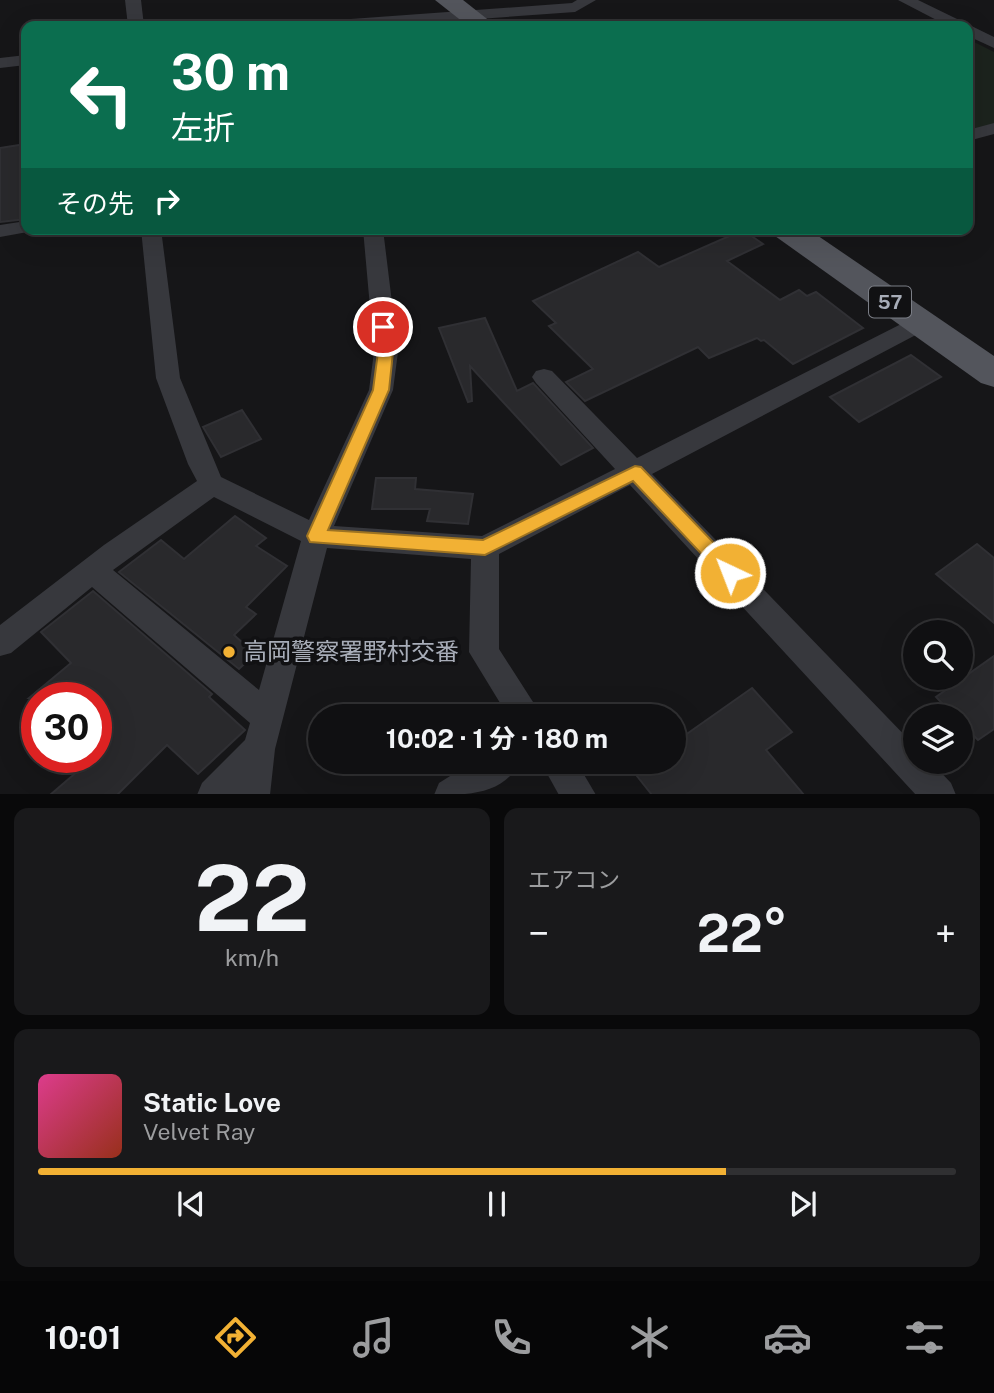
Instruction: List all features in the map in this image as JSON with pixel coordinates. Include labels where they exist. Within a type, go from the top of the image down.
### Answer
[{"type":"main road","points":[[447,0],[476,21]]},
{"type":"main road","name":"57","points":[[795,235],[994,374]]},
{"type":"street","points":[[133,0],[135,21]]},
{"type":"street","points":[[476,21],[575,8],[588,0]]},
{"type":"street","points":[[906,0],[950,21]]},
{"type":"street","points":[[973,32],[994,43]]},
{"type":"street","points":[[0,63],[21,61]]},
{"type":"street","points":[[973,134],[994,128]]},
{"type":"street","points":[[0,231],[21,228]]},
{"type":"street","points":[[152,235],[168,378],[201,464],[212,484],[316,536],[485,548],[921,323]]},
{"type":"street","points":[[253,794],[263,733],[316,536],[381,390],[386,352],[374,235]]},
{"type":"street","points":[[544,377],[939,794]]},
{"type":"street","points":[[0,643],[93,570],[212,484]]},
{"type":"street","points":[[485,548],[484,652],[518,704]]},
{"type":"street","points":[[93,570],[263,733]]},
{"type":"street","points":[[214,794],[263,733]]},
{"type":"street","points":[[451,794],[484,774]]},
{"type":"street","points":[[565,774],[579,794]]},
{"type":"shaded area","points":[[973,42],[994,52],[994,125],[973,131]]},
{"type":"building","points":[[21,145],[21,220],[0,222],[0,148]]},
{"type":"building","points":[[732,235],[750,235],[763,244],[727,261],[780,300],[799,290],[807,296],[816,292],[863,328],[793,364],[764,340],[757,338],[709,358],[698,347],[585,401],[566,382],[593,369],[549,326],[556,323],[533,301],[638,252],[659,267]]},
{"type":"building","points":[[485,318],[517,391],[533,383],[593,448],[561,465],[470,366],[472,401],[468,402],[439,328]]},
{"type":"building","points":[[911,355],[941,377],[859,422],[830,397]]},
{"type":"building","points":[[242,410],[261,439],[221,457],[203,427]]},
{"type":"building","points":[[376,478],[416,478],[415,489],[473,494],[468,524],[427,521],[430,509],[372,509]]},
{"type":"building","points":[[235,516],[266,538],[256,546],[287,566],[246,607],[256,614],[234,635],[255,654],[239,669],[119,572],[161,540],[184,559]]},
{"type":"building","points":[[977,544],[994,558],[994,623],[936,574]]},
{"type":"building","points":[[93,591],[212,694],[209,697],[245,730],[198,774],[167,745],[118,794],[51,794],[76,773],[112,773],[112,682],[48,682],[71,663],[41,632]]},
{"type":"building","points":[[994,656],[994,729],[978,740],[973,735],[973,704],[943,704],[936,697],[946,690],[973,690],[973,671]]},
{"type":"building","points":[[752,688],[792,732],[766,750],[803,794],[651,794],[635,774],[686,774],[686,735]]},
{"type":"place","name":"高岡警察署野村交番","points":[[229,652]]},
{"type":"route","points":[[383,327],[386,352],[381,390],[316,536],[485,548],[635,472],[730,573]]}]
